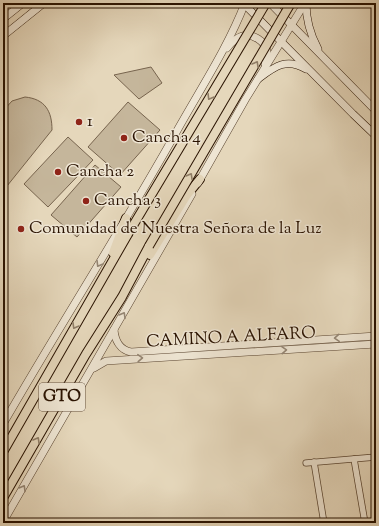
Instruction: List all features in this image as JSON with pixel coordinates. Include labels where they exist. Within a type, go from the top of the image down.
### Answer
[{"type":"main road","name":"GTO","points":[[3,452],[128,234],[266,3]]},
{"type":"main road","name":"GTO","points":[[3,498],[86,354],[122,297],[150,246],[292,3]]},
{"type":"main road","points":[[122,297],[138,275],[187,195],[200,180]]},
{"type":"main road","points":[[102,280],[126,218]]},
{"type":"street","points":[[3,20],[23,3]]},
{"type":"street","points":[[3,36],[44,3]]},
{"type":"street","points":[[3,424],[42,356],[126,218],[220,55],[244,3],[281,42],[374,134]]},
{"type":"street","points":[[270,3],[376,110]]},
{"type":"street","points":[[286,3],[292,3]]},
{"type":"street","points":[[3,522],[258,79],[306,3]]},
{"type":"street","points":[[306,3],[307,19],[311,35],[322,57]]},
{"type":"street","points":[[220,55],[235,40],[242,36],[250,35],[260,41],[266,49],[267,53],[264,69]]},
{"type":"street","points":[[258,79],[272,68],[286,63],[295,64],[313,74]]},
{"type":"street","name":"CAMINO A ALFARO","points":[[114,330],[115,338],[118,343],[126,351],[131,352],[267,343],[364,341],[376,344]]},
{"type":"street","name":"CAMINO A ALFARO","points":[[91,371],[106,361],[268,351],[364,341],[376,336]]},
{"type":"street","points":[[267,343],[268,351]]},
{"type":"street","points":[[306,463],[376,457]]},
{"type":"street","points":[[354,459],[366,523]]},
{"type":"street","points":[[314,462],[324,523]]},
{"type":"shaded area","points":[[151,67],[162,83],[139,99],[114,75]]},
{"type":"shaded area","points":[[25,97],[38,100],[46,107],[51,117],[52,130],[3,191],[3,111],[12,101]]},
{"type":"shaded area","name":"Cancha 4","points":[[128,102],[160,130],[120,175],[88,147]]},
{"type":"shaded area","name":"Cancha 2","points":[[68,137],[93,160],[48,207],[24,184]]},
{"type":"shaded area","name":"Cancha 3","points":[[95,165],[121,187],[77,237],[51,215]]},
{"type":"place","name":"1","points":[[79,122]]},
{"type":"place","name":"Cancha 4","points":[[124,138]]},
{"type":"place","name":"Cancha 2","points":[[58,172]]},
{"type":"place","name":"Cancha 3","points":[[86,201]]},
{"type":"place","name":"Comunidad de Nuestra Señora de la Luz","points":[[21,229]]}]
